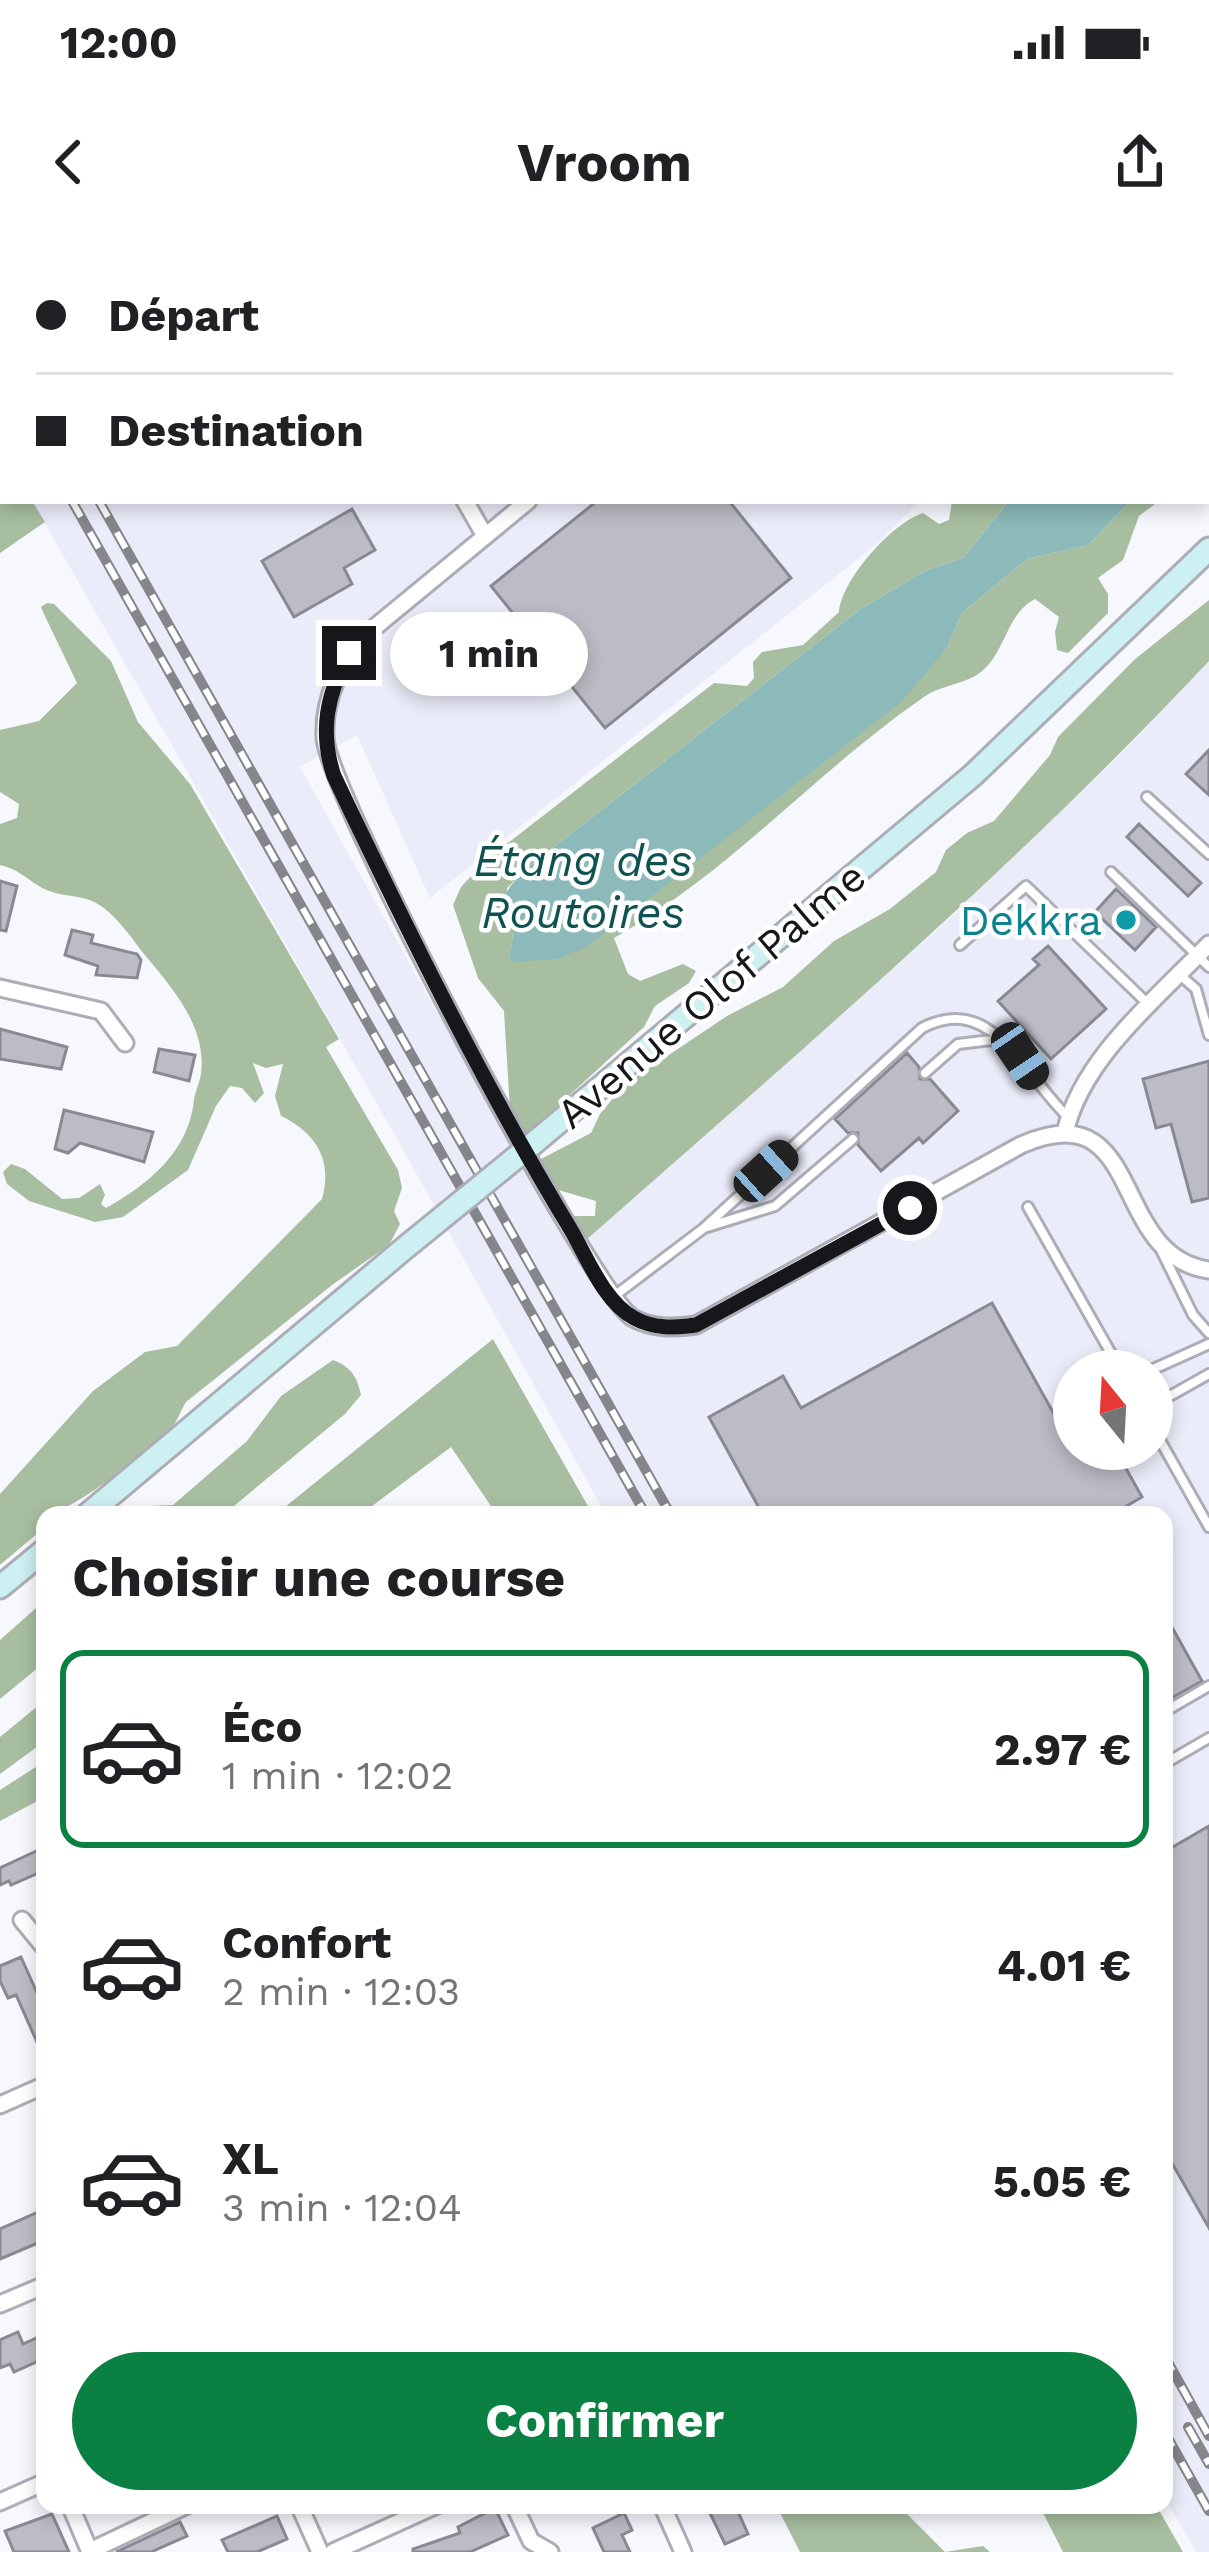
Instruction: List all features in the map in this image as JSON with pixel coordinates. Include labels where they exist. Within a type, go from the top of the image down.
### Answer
[{"type":"main road","name":"Avenue Olof Palme","points":[[97,1506],[973,775],[1209,548]]},
{"type":"main road","points":[[0,1587],[36,1557]]},
{"type":"street","points":[[467,504],[485,536]]},
{"type":"street","points":[[524,504],[349,653],[329,695],[327,755],[400,914],[538,1176],[612,1298],[632,1318],[666,1329],[696,1325],[1021,1145],[1067,1125],[1076,1096],[1098,1061],[1180,975],[1205,956]]},
{"type":"street","points":[[0,988],[100,1011],[125,1043]]},
{"type":"street","points":[[1067,1125],[1104,1149],[1160,1248],[1176,1260],[1209,1270]]},
{"type":"street","points":[[22,1921],[36,1937]]},
{"type":"street","points":[[0,2105],[36,2089]]},
{"type":"street","points":[[0,2304],[36,2288]]},
{"type":"street","points":[[0,2502],[36,2486]]},
{"type":"street","points":[[74,2514],[90,2552],[168,2514]]},
{"type":"street","points":[[303,2514],[320,2552]]},
{"type":"street","points":[[333,2552],[417,2514]]},
{"type":"street","points":[[518,2514],[531,2541],[550,2552]]},
{"type":"street","points":[[666,2514],[682,2552]]},
{"type":"lane","points":[[1148,797],[1209,854]]},
{"type":"lane","points":[[1111,872],[1205,956]]},
{"type":"lane","points":[[960,946],[1026,886],[1151,1006]]},
{"type":"lane","points":[[1180,975],[1196,989],[1209,1035]]},
{"type":"lane","points":[[612,1298],[704,1228],[922,1028],[953,1018],[985,1024],[1020,1056],[1067,1125]]},
{"type":"lane","points":[[925,1073],[958,1044],[1000,1039]]},
{"type":"lane","points":[[704,1228],[775,1206],[853,1138]]},
{"type":"lane","points":[[1028,1207],[1109,1350]]},
{"type":"lane","points":[[1160,1248],[1193,1315],[1209,1333]]},
{"type":"lane","points":[[1173,1360],[1209,1344]]},
{"type":"lane","points":[[1173,1394],[1209,1374]]},
{"type":"lane","points":[[1173,1463],[1209,1527]]},
{"type":"lane","points":[[1173,1707],[1209,1686]]},
{"type":"lane","points":[[1173,1759],[1209,1738]]},
{"type":"shaded area","points":[[34,504],[917,504],[877,544],[430,898],[357,735],[300,767],[571,1252],[934,933],[1127,748],[1209,661],[1209,2552],[1196,2552],[1173,2512],[1173,1506],[601,1506]]},
{"type":"green space","points":[[0,504],[34,504],[45,522],[0,553]]},
{"type":"green space","points":[[952,504],[1007,504],[963,558],[925,571],[862,608],[532,864],[507,888],[514,933],[509,955],[588,946],[947,648],[962,613],[1027,559],[1088,545],[1128,504],[1155,504],[1139,516],[1123,560],[1098,578],[1108,594],[1108,613],[1068,653],[1057,650],[1059,617],[1035,599],[1017,615],[985,668],[936,690],[884,726],[697,882],[614,938],[628,974],[640,981],[683,964],[696,971],[689,983],[655,1006],[644,1027],[525,1136],[510,1110],[504,1011],[478,978],[453,905],[461,887],[486,860],[714,683],[747,686],[754,678],[753,662],[762,652],[803,645],[839,612],[859,569],[897,528],[923,513],[939,524],[949,520]]},
{"type":"green space","points":[[1209,600],[1209,661],[1135,738],[905,958],[586,1240],[572,1216],[595,1216],[596,1201],[555,1189],[539,1160],[591,1133],[624,1085],[727,1016],[783,987],[834,941],[890,909],[936,872],[946,850],[967,833],[994,821],[1050,755],[1058,737],[1134,660]]},
{"type":"green space","points":[[54,604],[111,661],[138,722],[190,784],[339,1039],[326,1047],[398,1170],[402,1188],[394,1211],[400,1224],[389,1245],[186,1402],[172,1428],[130,1464],[68,1506],[36,1506],[36,1535],[0,1565],[0,1494],[93,1391],[145,1352],[177,1346],[322,1199],[325,1185],[319,1149],[304,1131],[281,1116],[275,1096],[283,1064],[266,1068],[253,1063],[264,1093],[255,1103],[242,1088],[230,1086],[188,1170],[123,1217],[95,1222],[29,1201],[7,1184],[3,1172],[11,1164],[25,1169],[62,1199],[79,1198],[100,1184],[105,1195],[101,1204],[106,1208],[137,1188],[164,1164],[184,1135],[202,1057],[187,1012],[116,919],[92,901],[45,890],[0,865],[0,824],[17,818],[19,804],[0,792],[0,730],[39,721],[77,683],[41,607]]},
{"type":"green space","points":[[493,1339],[588,1506],[491,1506],[451,1447],[372,1506],[286,1506]]},
{"type":"green space","points":[[333,1360],[352,1373],[361,1395],[345,1414],[234,1506],[151,1506],[173,1505],[247,1441],[281,1396]]},
{"type":"green space","points":[[36,1608],[36,1669],[0,1699],[0,1640]]},
{"type":"green space","points":[[36,1707],[36,1748],[0,1774],[0,1737]]},
{"type":"green space","points":[[36,1767],[36,1802],[0,1821],[0,1790]]},
{"type":"green space","points":[[781,2514],[907,2514],[945,2552],[800,2552]]},
{"type":"green space","points":[[1044,2514],[1161,2514],[1183,2552],[1063,2552]]},
{"type":"green space","points":[[983,2546],[990,2552],[945,2552]]},
{"type":"water","name":"Étang des Routoires","points":[[1007,504],[1128,504],[1088,545],[1027,559],[962,613],[947,648],[901,702],[588,946],[558,959],[512,962],[514,933],[505,910],[506,894],[532,864],[862,608],[925,571],[963,558]]},
{"type":"building","points":[[593,504],[731,504],[791,578],[605,728],[491,586]]},
{"type":"building","points":[[352,509],[375,550],[344,568],[352,584],[294,617],[262,561]]},
{"type":"building","points":[[1209,750],[1209,795],[1186,774]]},
{"type":"building","points":[[1139,824],[1201,883],[1188,896],[1127,837]]},
{"type":"building","points":[[0,881],[17,886],[6,931],[0,930]]},
{"type":"building","name":"Dekkra","points":[[1116,889],[1156,927],[1135,950],[1095,912]]},
{"type":"building","points":[[72,930],[93,935],[91,943],[137,954],[141,960],[137,978],[96,975],[98,966],[65,955]]},
{"type":"building","points":[[1048,946],[1106,1009],[1051,1059],[998,1001],[1039,965],[1033,959]]},
{"type":"building","points":[[0,1029],[67,1047],[61,1069],[0,1059]]},
{"type":"building","points":[[159,1049],[195,1055],[189,1081],[154,1072]]},
{"type":"building","points":[[907,1053],[919,1067],[920,1079],[930,1079],[958,1111],[923,1143],[919,1138],[881,1171],[858,1145],[858,1133],[848,1133],[835,1119]]},
{"type":"building","points":[[1209,1061],[1209,1198],[1192,1202],[1171,1124],[1156,1128],[1143,1079]]},
{"type":"building","points":[[64,1110],[153,1132],[144,1162],[80,1143],[68,1153],[55,1149]]},
{"type":"building","points":[[992,1303],[1053,1412],[1053,1470],[1127,1470],[1142,1497],[1126,1506],[758,1506],[709,1417],[783,1376],[801,1408]]},
{"type":"building","points":[[1173,1629],[1202,1681],[1173,1697]]},
{"type":"building","points":[[1209,1826],[1209,2228],[1173,2165],[1173,1847]]},
{"type":"building","points":[[36,1851],[36,1874],[0,1885],[0,1868]]},
{"type":"building","points":[[21,1957],[36,1991],[36,2040],[16,1995],[8,1998],[0,1981],[0,1966]]},
{"type":"building","points":[[36,2213],[36,2244],[0,2259],[0,2229]]},
{"type":"building","points":[[18,2332],[23,2344],[36,2338],[36,2362],[14,2372],[10,2364],[0,2368],[0,2340]]},
{"type":"building","points":[[52,2514],[69,2552],[14,2552],[5,2531]]},
{"type":"building","points":[[483,2514],[498,2514],[508,2535],[470,2552],[413,2552],[460,2533],[458,2527]]},
{"type":"building","points":[[624,2514],[632,2530],[622,2535],[630,2552],[604,2552],[593,2528]]},
{"type":"building","points":[[710,2514],[739,2514],[748,2534],[725,2544]]},
{"type":"building","points":[[277,2516],[287,2539],[257,2552],[228,2552],[222,2540]]},
{"type":"building","points":[[180,2522],[187,2536],[151,2552],[116,2552]]},
{"type":"railway","points":[[74,504],[641,1506]]},
{"type":"railway","points":[[101,504],[666,1506]]},
{"type":"railway","points":[[1173,2371],[1209,2436]]},
{"type":"railway","points":[[1188,2427],[1209,2464]]},
{"type":"railway","points":[[1173,2447],[1209,2511]]},
{"type":"place","name":"Dekkra","points":[[1126,920]]},
{"type":"route","points":[[349,653],[329,695],[325,740],[334,776],[400,914],[538,1176],[612,1298],[632,1318],[666,1329],[696,1325],[910,1208]]}]
